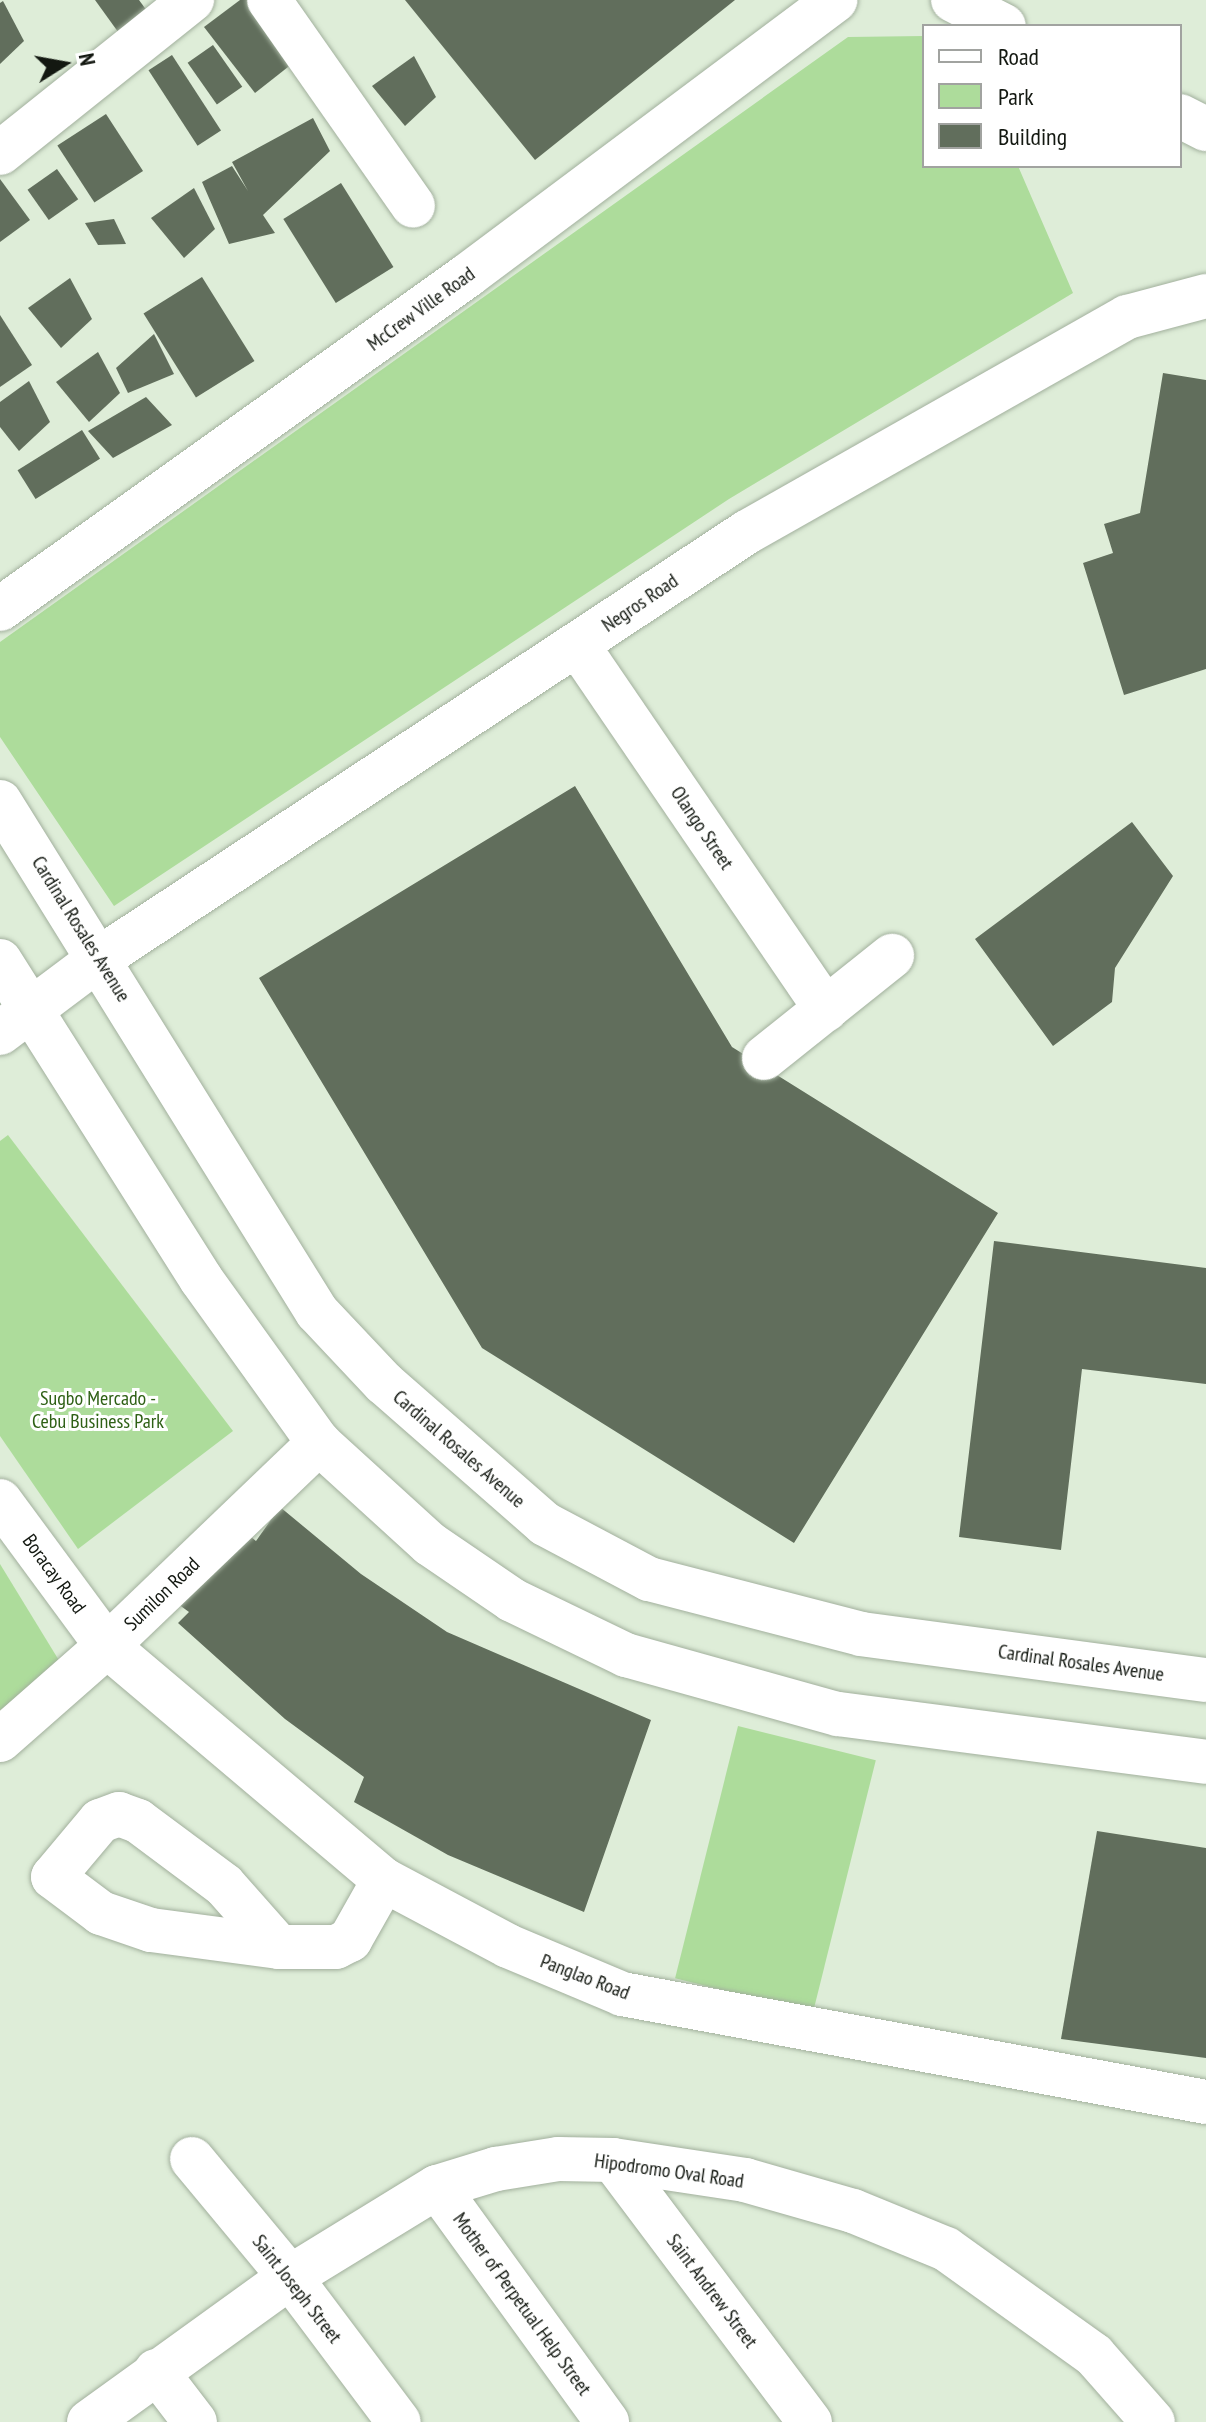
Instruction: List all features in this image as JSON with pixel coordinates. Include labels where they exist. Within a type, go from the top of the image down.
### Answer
[{"type":"street","points":[[0,153],[192,0]]},
{"type":"street","points":[[269,0],[413,206]]},
{"type":"street","name":"McCrew Ville Road","points":[[0,609],[468,275],[824,4],[835,0]]},
{"type":"street","points":[[953,0],[1000,24]]},
{"type":"street","points":[[1182,117],[1206,129]]},
{"type":"street","name":"Negros Road","points":[[16,1022],[100,958],[747,532],[1127,317],[1206,296]]},
{"type":"street","name":"Olango Street","points":[[578,646],[826,1010]]},
{"type":"street","name":"Cardinal Rosales Avenue","points":[[0,802],[100,958],[317,1312],[384,1383],[545,1524],[649,1579],[861,1634],[1206,1680]]},
{"type":"street","points":[[764,1058],[892,956]]},
{"type":"street","points":[[0,961],[16,1022],[319,1443],[430,1544],[512,1600],[626,1655],[838,1714],[1206,1762]]},
{"type":"street","name":"Sumilon Road","points":[[0,1740],[107,1646],[319,1443]]},
{"type":"street","name":"Boracay Road","points":[[0,1501],[107,1646]]},
{"type":"street","name":"Panglao Road","points":[[107,1646],[384,1880],[508,1946],[622,1994],[1206,2102]]},
{"type":"street","points":[[279,1947],[336,1947],[350,1940],[384,1880]]},
{"type":"street","name":"Saint Joseph Street","points":[[192,2159],[290,2277],[399,2422]]},
{"type":"street","name":"Hipodromo Oval Road","points":[[89,2422],[290,2277],[437,2187],[496,2169],[543,2162],[613,2160],[745,2180],[853,2211],[946,2249],[1094,2355],[1137,2416]]},
{"type":"street","name":"Saint Andrew Street","points":[[613,2160],[810,2422]]},
{"type":"street","name":"Mother of Perpetual Help Street","points":[[437,2187],[607,2422]]},
{"type":"street","points":[[156,2371],[195,2422]]},
{"type":"green space","points":[[922,36],[922,168],[1019,168],[1073,293],[729,499],[114,906],[0,737],[0,642],[848,37]]},
{"type":"green space","name":"Sugbo Mercado - Cebu Business Park","points":[[8,1135],[233,1431],[78,1549],[0,1436],[0,1141]]},
{"type":"green space","points":[[0,1564],[63,1667],[0,1710]]},
{"type":"green space","points":[[738,1726],[876,1760],[813,2013],[675,1978]]},
{"type":"building","points":[[95,0],[139,0],[150,15],[121,36]]},
{"type":"building","points":[[240,0],[260,0],[302,56],[255,93],[204,27]]},
{"type":"building","points":[[405,0],[735,0],[535,160]]},
{"type":"building","points":[[3,1],[24,41],[0,64],[0,3]]},
{"type":"building","points":[[213,45],[242,87],[217,105],[188,63]]},
{"type":"building","points":[[172,55],[221,130],[198,146],[149,70]]},
{"type":"building","points":[[414,56],[436,97],[405,126],[372,86]]},
{"type":"building","points":[[106,114],[143,171],[94,203],[57,146]]},
{"type":"building","points":[[313,118],[330,151],[263,215],[275,233],[229,244],[202,182],[232,166],[248,191],[232,162]]},
{"type":"building","points":[[57,169],[78,199],[49,220],[28,190]]},
{"type":"building","points":[[0,179],[30,220],[0,242]]},
{"type":"building","points":[[341,183],[393,267],[336,303],[283,219]]},
{"type":"building","points":[[194,188],[215,229],[184,258],[151,218]]},
{"type":"building","points":[[114,219],[126,244],[98,245],[85,223]]},
{"type":"building","points":[[202,277],[254,361],[196,398],[143,314]]},
{"type":"building","points":[[70,278],[92,319],[61,348],[28,308]]},
{"type":"building","points":[[0,315],[32,365],[0,387]]},
{"type":"building","points":[[154,334],[174,374],[128,393],[116,368]]},
{"type":"building","points":[[98,352],[120,393],[89,422],[56,382]]},
{"type":"building","points":[[1163,373],[1206,380],[1206,669],[1124,695],[1083,563],[1113,553],[1104,524],[1140,513]]},
{"type":"building","points":[[29,381],[50,422],[19,451],[0,427],[0,402]]},
{"type":"building","points":[[146,397],[172,425],[113,458],[88,431]]},
{"type":"building","points":[[82,430],[100,459],[36,499],[18,470]]},
{"type":"building","points":[[575,786],[732,1047],[998,1213],[794,1543],[482,1348],[259,978]]},
{"type":"building","points":[[1132,822],[1173,876],[1115,968],[1112,1002],[1053,1046],[975,939]]},
{"type":"building","points":[[994,1241],[1206,1268],[1206,1384],[1082,1369],[1061,1550],[959,1537]]},
{"type":"building","points":[[280,1507],[361,1574],[447,1632],[651,1720],[584,1912],[448,1855],[354,1802],[364,1777],[285,1719],[178,1623],[189,1612],[178,1604],[240,1528],[256,1541]]},
{"type":"building","points":[[1097,1831],[1206,1848],[1206,2058],[1061,2039]]}]
